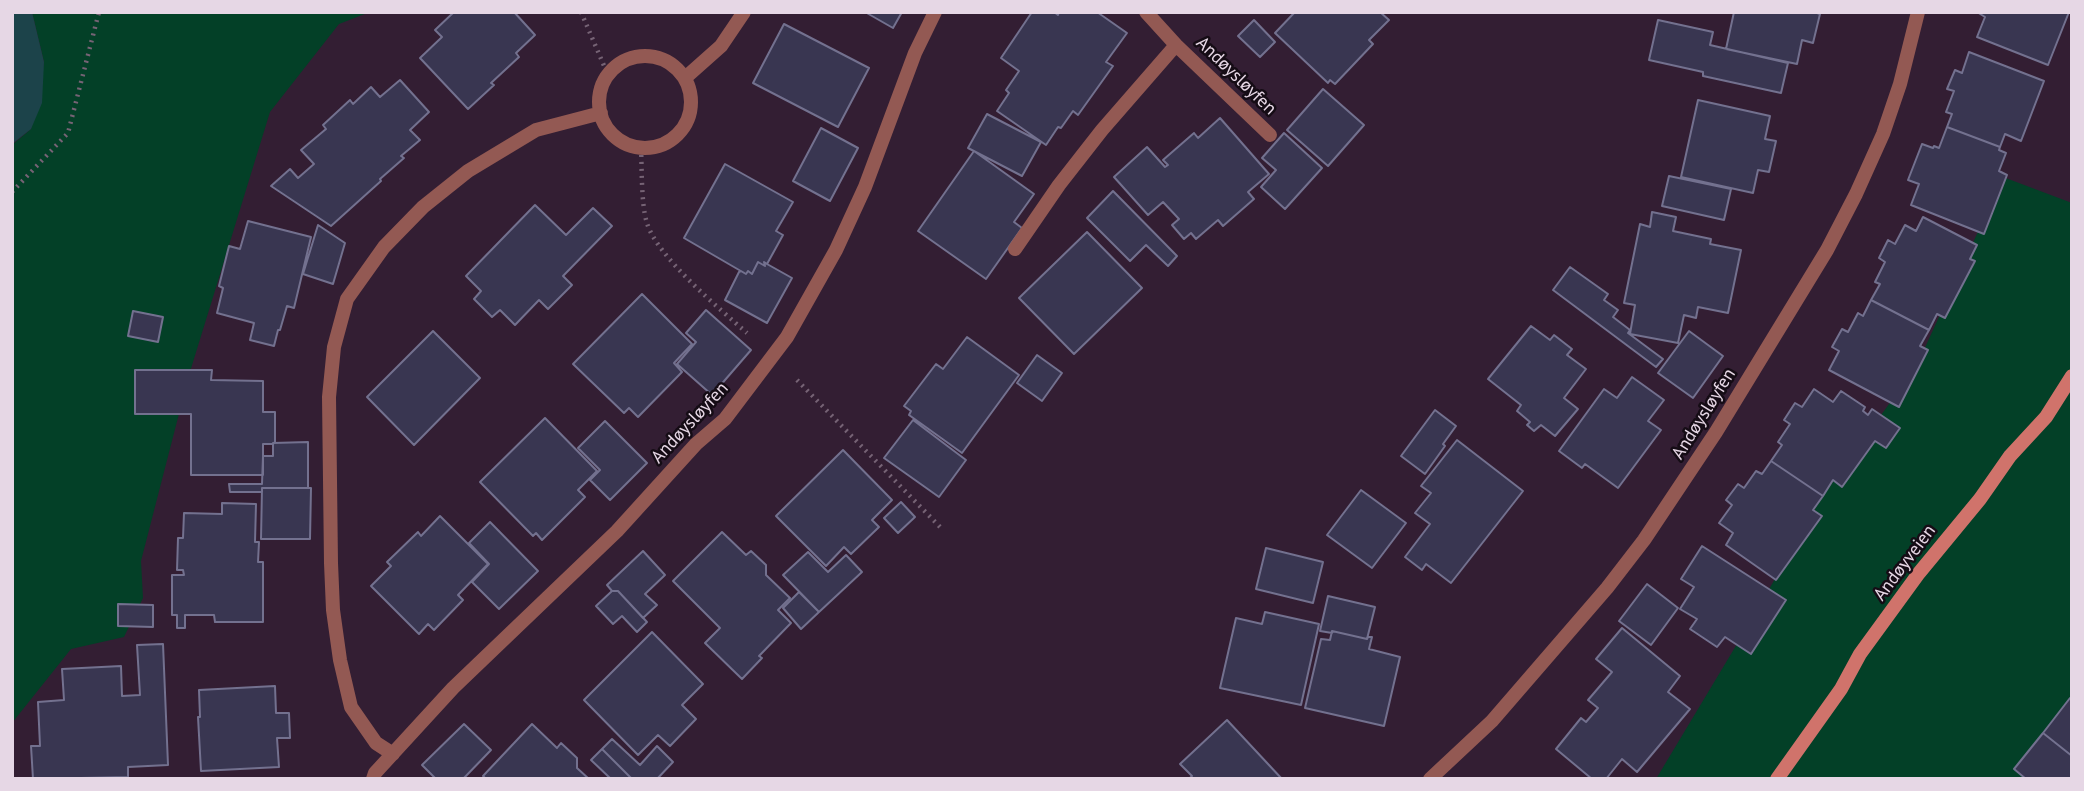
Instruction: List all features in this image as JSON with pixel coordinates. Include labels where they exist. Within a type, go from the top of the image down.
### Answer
[{"type":"street","points":[[685,78],[721,46],[744,12]]},
{"type":"street","name":"Andøysløyfen","points":[[373,779],[375,773],[453,688],[617,531],[696,444],[724,419],[787,337],[836,250],[865,187],[915,53],[935,12]]},
{"type":"street","name":"Andøysløyfen","points":[[1146,12],[1176,45],[1270,135]]},
{"type":"street","name":"Andøysløyfen","points":[[1430,779],[1492,721],[1607,588],[1644,540],[1716,432],[1827,250],[1856,194],[1900,84],[1918,12]]},
{"type":"street","name":"Andøysløyfen","points":[[1015,249],[1095,139],[1176,45]]},
{"type":"street","points":[[647,55],[663,59],[675,66],[685,78],[691,92],[691,106],[680,132],[655,147],[641,148],[615,137],[600,113],[599,100],[608,75],[619,64],[647,55]]},
{"type":"street","points":[[393,754],[376,743],[351,707],[340,660],[333,610],[330,397],[334,347],[347,299],[384,247],[423,207],[468,171],[536,130],[600,113]]},
{"type":"street","name":"Andøyveien","points":[[1777,779],[1841,689],[1860,654],[1919,573],[1980,499],[2010,456],[2046,418],[2072,376]]},
{"type":"path","points":[[12,192],[68,133],[99,12]]},
{"type":"path","points":[[581,12],[608,75]]},
{"type":"path","points":[[641,148],[646,221],[654,240],[704,295],[773,354],[943,530]]},
{"type":"green space","points":[[32,12],[370,12],[339,24],[270,112],[189,375],[141,561],[143,598],[124,637],[71,649],[12,723],[12,145],[31,129],[44,62]]},
{"type":"green space","points":[[2003,177],[2072,203],[2072,779],[1656,779],[1820,500],[1917,365]]},
{"type":"shaded area","points":[[12,12],[32,12],[44,62],[42,103],[31,129],[12,144]]},
{"type":"building","points":[[454,12],[514,12],[535,35],[516,53],[519,57],[491,83],[494,85],[468,109],[420,58],[442,37],[435,30]]},
{"type":"building","points":[[865,12],[902,12],[893,28]]},
{"type":"building","points":[[1032,12],[1054,12],[1058,15],[1059,12],[1097,12],[1127,33],[1106,62],[1113,66],[1078,115],[1073,111],[1046,145],[997,111],[1009,93],[1006,90],[1019,71],[1001,58]]},
{"type":"building","points":[[1295,12],[1380,12],[1389,20],[1369,40],[1373,44],[1335,84],[1330,80],[1328,83],[1275,33]]},
{"type":"building","points":[[1734,12],[1820,14],[1813,43],[1802,40],[1797,64],[1726,49]]},
{"type":"building","points":[[1977,12],[2069,12],[2048,65],[1977,37],[1985,17]]},
{"type":"building","points":[[1254,20],[1275,42],[1260,57],[1238,36]]},
{"type":"building","points":[[1658,20],[1713,32],[1710,45],[1788,63],[1781,93],[1703,76],[1703,72],[1649,60]]},
{"type":"building","points":[[784,24],[869,68],[838,127],[753,83]]},
{"type":"building","points":[[1969,52],[2044,81],[2021,141],[2005,134],[2000,147],[1947,127],[1952,114],[1946,112],[1954,91],[1947,89],[1955,70],[1962,73]]},
{"type":"building","points":[[400,80],[429,112],[410,130],[420,140],[401,156],[404,158],[380,179],[381,181],[331,226],[271,186],[290,169],[298,178],[314,164],[301,150],[326,129],[323,125],[350,100],[353,104],[371,87],[380,97]]},
{"type":"building","points":[[1323,89],[1364,125],[1328,166],[1287,130]]},
{"type":"building","points":[[1698,100],[1770,116],[1765,139],[1776,141],[1769,172],[1758,170],[1753,193],[1681,177]]},
{"type":"building","points":[[987,114],[1041,142],[1022,176],[968,148]]},
{"type":"building","points":[[1220,118],[1269,174],[1248,192],[1254,199],[1223,226],[1218,220],[1196,239],[1191,233],[1184,239],[1172,225],[1179,219],[1163,202],[1148,215],[1114,177],[1147,147],[1165,167],[1168,165],[1163,160],[1194,133],[1198,138]]},
{"type":"building","points":[[1947,127],[2000,147],[1999,150],[2006,153],[1999,171],[2007,175],[1984,234],[1911,205],[1919,184],[1908,180],[1922,144],[1939,148]]},
{"type":"building","points":[[821,128],[858,148],[830,201],[793,181]]},
{"type":"building","points":[[1284,133],[1322,168],[1285,209],[1261,187],[1276,170],[1262,158]]},
{"type":"building","points":[[974,151],[1034,194],[1014,222],[1022,228],[986,279],[918,231]]},
{"type":"building","points":[[725,164],[793,202],[776,231],[783,235],[767,264],[764,262],[765,266],[758,262],[752,274],[748,271],[746,274],[684,238]]},
{"type":"building","points":[[1669,176],[1731,189],[1724,220],[1662,206]]},
{"type":"building","points":[[1113,191],[1177,256],[1168,266],[1146,245],[1130,261],[1087,218]]},
{"type":"building","points":[[535,205],[566,235],[593,208],[612,226],[563,276],[572,285],[548,309],[539,300],[515,325],[500,310],[492,317],[474,299],[481,291],[466,276]]},
{"type":"building","points":[[1652,212],[1676,217],[1673,231],[1711,239],[1710,244],[1741,250],[1728,313],[1698,307],[1696,318],[1684,315],[1678,343],[1630,334],[1635,305],[1624,303],[1640,224],[1650,227]]},
{"type":"building","points":[[1923,217],[1977,245],[1970,259],[1975,261],[1945,318],[1937,314],[1929,330],[1871,300],[1880,284],[1875,282],[1885,262],[1879,258],[1888,240],[1895,244],[1905,225],[1916,231]]},
{"type":"building","points":[[248,221],[311,237],[294,308],[287,306],[274,346],[250,340],[254,323],[217,313],[223,288],[219,286],[229,246],[240,249]]},
{"type":"building","points":[[318,225],[345,243],[333,284],[303,274]]},
{"type":"building","points":[[1087,232],[1142,288],[1074,354],[1019,298]]},
{"type":"building","points":[[758,262],[765,266],[764,262],[792,278],[767,323],[725,300],[739,272],[746,274],[748,271],[752,274]]},
{"type":"building","points":[[1570,267],[1608,294],[1604,300],[1618,310],[1613,317],[1630,330],[1628,333],[1663,359],[1656,367],[1553,290]]},
{"type":"building","points":[[642,294],[692,344],[674,363],[682,372],[638,417],[629,408],[624,413],[573,364]]},
{"type":"building","points":[[1871,300],[1929,330],[1920,346],[1928,350],[1899,407],[1829,370],[1839,351],[1832,347],[1842,329],[1848,332],[1858,313],[1863,316]]},
{"type":"building","points":[[706,310],[751,350],[712,395],[677,364],[696,342],[686,333]]},
{"type":"building","points":[[133,311],[163,317],[158,342],[128,336]]},
{"type":"building","points":[[1531,326],[1550,340],[1554,335],[1572,349],[1567,355],[1586,369],[1564,398],[1578,409],[1555,436],[1541,425],[1534,431],[1527,425],[1530,422],[1517,411],[1521,405],[1488,379]]},
{"type":"building","points":[[433,331],[480,378],[414,445],[367,397]]},
{"type":"building","points":[[1689,331],[1723,356],[1693,398],[1658,373]]},
{"type":"building","points":[[967,337],[1019,375],[962,453],[909,415],[911,411],[904,406],[936,364],[943,369]]},
{"type":"building","points":[[1037,355],[1062,373],[1042,401],[1017,383]]},
{"type":"building","points":[[135,370],[212,370],[211,380],[263,381],[263,412],[275,412],[275,442],[263,444],[263,475],[191,475],[191,414],[135,414]]},
{"type":"building","points":[[1632,377],[1664,400],[1648,421],[1661,430],[1618,488],[1585,464],[1582,468],[1559,451],[1604,389],[1617,398]]},
{"type":"building","points":[[1814,389],[1833,402],[1841,391],[1865,407],[1863,411],[1868,415],[1872,409],[1900,428],[1886,448],[1875,441],[1842,487],[1833,480],[1823,496],[1771,461],[1782,445],[1778,442],[1790,424],[1784,420],[1795,403],[1802,407]]},
{"type":"building","points":[[1435,410],[1456,426],[1425,474],[1401,456]]},
{"type":"building","points":[[545,418],[597,471],[578,490],[585,497],[542,540],[536,533],[533,536],[480,482]]},
{"type":"building","points":[[913,420],[966,460],[939,497],[884,458]]},
{"type":"building","points":[[605,421],[647,463],[610,500],[590,480],[600,470],[578,448]]},
{"type":"building","points":[[1457,440],[1523,491],[1451,583],[1426,564],[1422,570],[1405,557],[1430,524],[1415,513],[1431,493],[1421,486]]},
{"type":"building","points":[[308,442],[308,488],[262,488],[262,492],[230,492],[229,484],[262,484],[263,456],[273,456],[273,443]]},
{"type":"building","points":[[843,450],[892,500],[872,520],[879,527],[851,554],[844,547],[826,566],[776,516]]},
{"type":"building","points":[[1771,461],[1823,496],[1813,510],[1822,516],[1776,580],[1726,545],[1733,533],[1719,523],[1732,505],[1726,500],[1738,484],[1744,488],[1756,471],[1762,474]]},
{"type":"building","points":[[262,488],[311,488],[310,539],[261,539]]},
{"type":"building","points":[[1361,490],[1406,523],[1372,568],[1327,535]]},
{"type":"building","points":[[901,502],[915,517],[898,533],[884,518]]},
{"type":"building","points":[[222,503],[256,504],[255,542],[259,542],[258,562],[263,562],[263,622],[215,622],[214,615],[185,615],[185,628],[177,628],[177,615],[172,615],[172,575],[184,575],[183,570],[177,570],[178,538],[183,538],[184,513],[222,514]]},
{"type":"building","points":[[440,516],[488,564],[458,595],[463,600],[434,630],[428,624],[419,634],[371,586],[391,566],[387,562],[418,532],[421,536]]},
{"type":"building","points":[[490,522],[538,571],[499,609],[472,582],[489,564],[469,543]]},
{"type":"building","points":[[722,532],[746,555],[751,551],[766,565],[766,575],[790,598],[778,610],[791,623],[759,656],[762,658],[742,679],[705,643],[720,628],[673,581]]},
{"type":"building","points":[[1702,546],[1786,600],[1751,654],[1725,637],[1717,647],[1690,629],[1697,619],[1680,609],[1694,587],[1681,579]]},
{"type":"building","points":[[1266,548],[1323,562],[1313,603],[1256,589]]},
{"type":"building","points":[[643,551],[665,575],[645,594],[657,605],[643,618],[618,591],[612,591],[607,585]]},
{"type":"building","points":[[808,552],[828,572],[846,555],[862,572],[819,612],[783,575]]},
{"type":"building","points":[[1647,584],[1678,608],[1651,645],[1619,621]]},
{"type":"building","points":[[612,591],[618,591],[647,622],[637,632],[622,616],[613,624],[596,606]]},
{"type":"building","points":[[799,592],[819,612],[801,629],[783,608]]},
{"type":"building","points":[[1328,596],[1375,607],[1367,639],[1320,631]]},
{"type":"building","points":[[118,604],[153,605],[153,627],[118,626]]},
{"type":"building","points":[[1265,612],[1319,624],[1301,705],[1220,688],[1236,618],[1262,624]]},
{"type":"building","points":[[1622,628],[1680,676],[1668,692],[1690,709],[1637,772],[1622,759],[1606,779],[1592,779],[1556,749],[1581,718],[1586,722],[1598,708],[1588,700],[1612,672],[1596,659]]},
{"type":"building","points":[[1332,631],[1367,639],[1372,637],[1369,649],[1400,657],[1384,726],[1305,708],[1321,639],[1330,640]]},
{"type":"building","points":[[652,632],[703,684],[682,705],[696,719],[670,746],[658,735],[638,755],[584,700]]},
{"type":"building","points":[[163,644],[168,765],[128,767],[128,777],[33,779],[31,746],[40,746],[38,702],[64,700],[62,669],[121,666],[122,696],[140,695],[137,645]]},
{"type":"building","points":[[275,686],[276,713],[289,713],[290,738],[277,738],[279,767],[201,771],[199,690]]},
{"type":"building","points":[[2070,698],[2072,700],[2072,756],[2043,733]]},
{"type":"building","points":[[1227,720],[1282,779],[1189,779],[1192,776],[1180,764]]},
{"type":"building","points":[[464,724],[491,750],[463,779],[436,779],[422,765]]},
{"type":"building","points":[[532,724],[557,748],[561,743],[577,758],[577,768],[589,779],[486,779],[483,776]]},
{"type":"building","points":[[2043,733],[2072,756],[2072,779],[2026,779],[2014,769]]},
{"type":"building","points":[[612,739],[640,765],[657,746],[673,762],[657,779],[632,779],[602,749]]},
{"type":"building","points":[[602,749],[632,779],[611,779],[591,760]]}]
